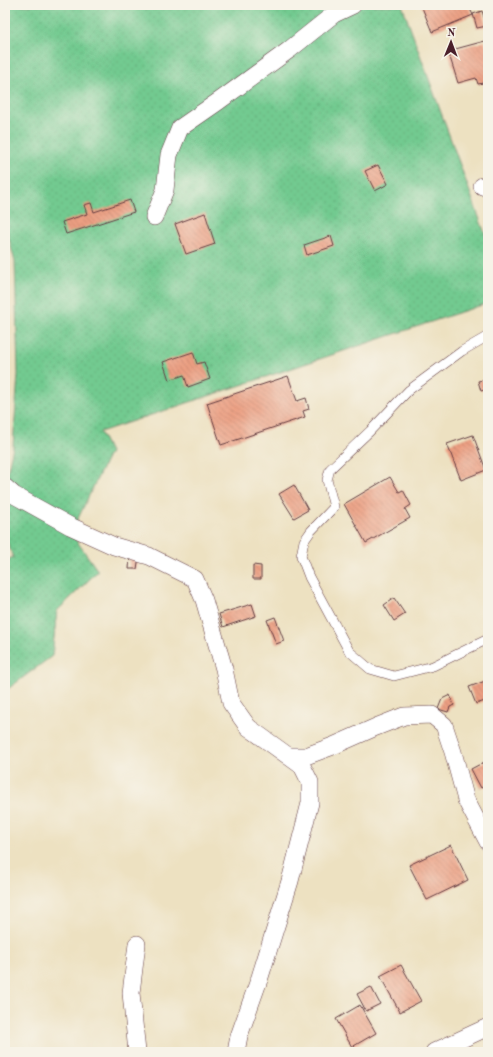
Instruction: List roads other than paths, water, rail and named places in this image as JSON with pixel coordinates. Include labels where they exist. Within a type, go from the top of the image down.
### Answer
[{"type":"street","points":[[154,216],[165,190],[169,155],[180,128],[289,50],[334,14],[353,5]]},
{"type":"street","points":[[5,487],[14,495],[70,526],[114,546],[149,556],[195,579],[204,600],[224,669],[231,703],[248,727],[302,766],[310,782],[310,803],[290,882],[239,1036],[236,1052]]},
{"type":"street","points":[[289,756],[306,756],[404,716],[432,715],[444,725],[466,800],[488,842]]},
{"type":"street","points":[[137,944],[131,993],[137,1052]]},
{"type":"street","points":[[434,1052],[488,1027]]},
{"type":"lane","points":[[488,336],[462,351],[409,390],[370,431],[330,469],[327,480],[334,507],[304,541],[301,556],[309,577],[349,651],[370,669],[394,676],[433,666],[488,639]]}]
